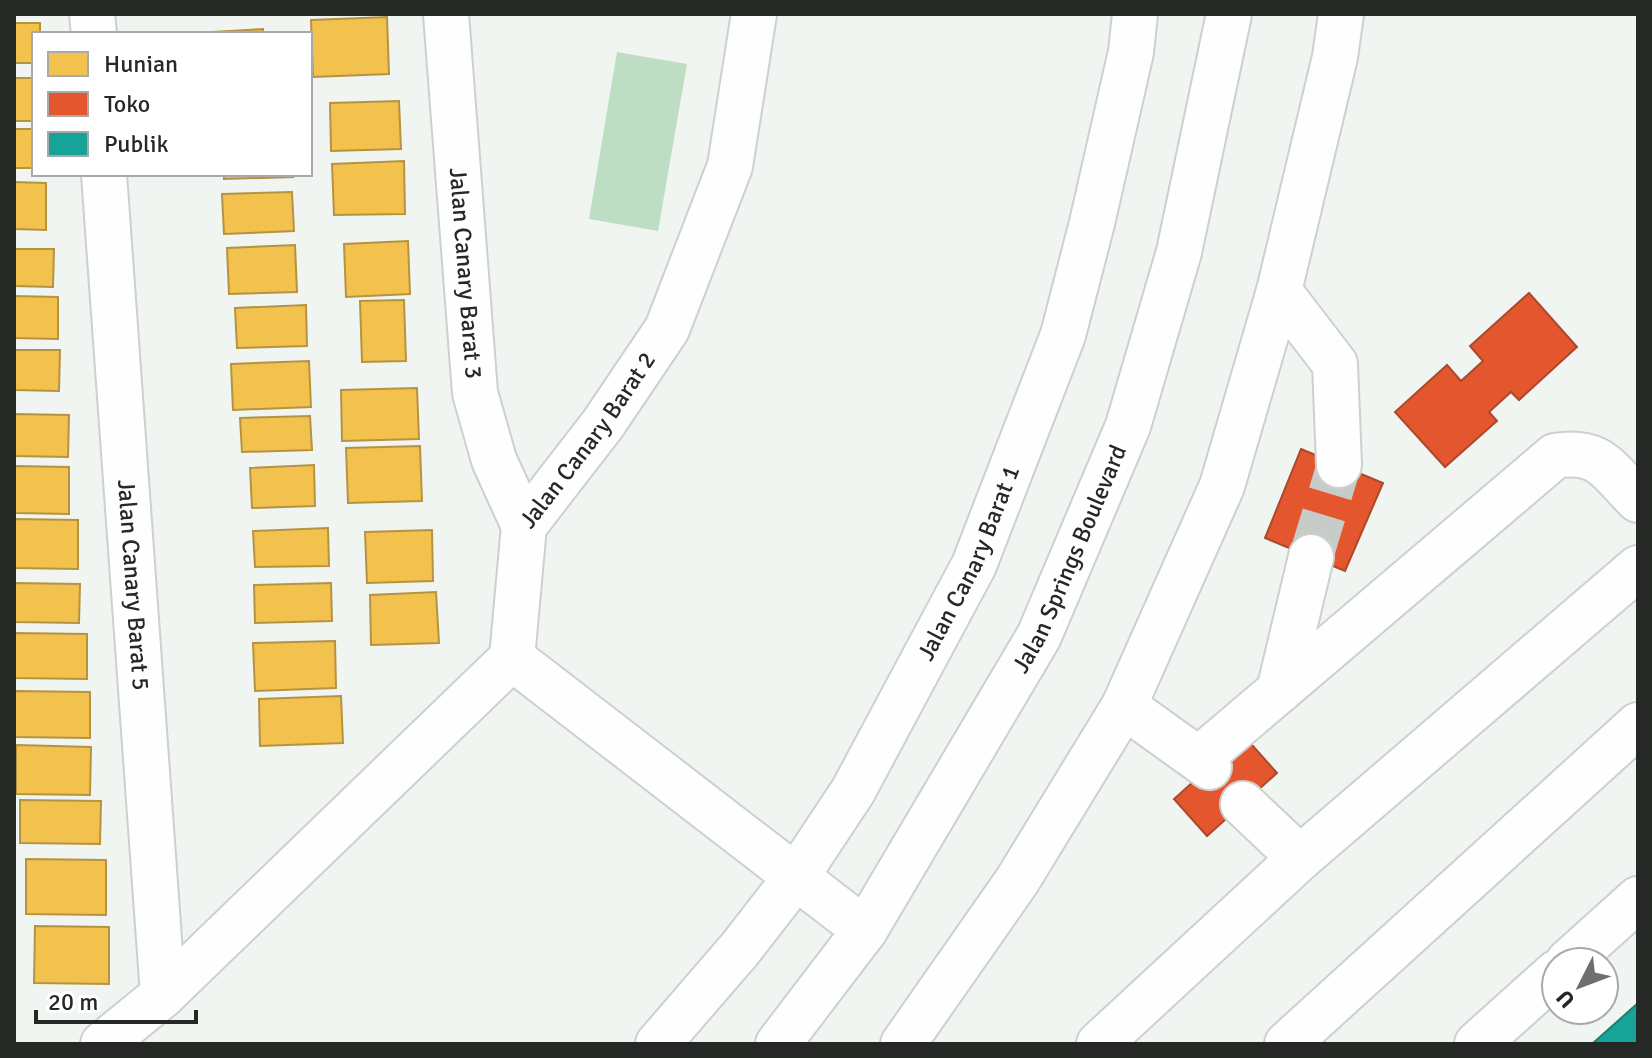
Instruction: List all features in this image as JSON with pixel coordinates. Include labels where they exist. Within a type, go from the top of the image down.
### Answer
[{"type":"street","name":"Jalan Canary Barat 3","points":[[446,14],[475,393],[494,460],[524,526]]},
{"type":"street","name":"Jalan Canary Barat 2","points":[[512,658],[524,526],[603,424],[667,329],[730,166],[754,14]]},
{"type":"street","name":"Jalan Canary Barat 1","points":[[658,1044],[740,949],[796,877],[853,791],[974,565],[1067,321],[1127,67],[1135,14]]},
{"type":"street","name":"Jalan Springs Boulevard","points":[[778,1044],[865,930],[1039,636],[1128,426],[1179,252],[1229,14]]},
{"type":"street","points":[[903,1044],[1017,881],[1124,706],[1222,486],[1279,291],[1335,57],[1341,14]]},
{"type":"street","name":"Jalan Canary Barat 5","points":[[104,176],[163,995]]},
{"type":"street","points":[[1279,291],[1335,364],[1339,465]]},
{"type":"street","points":[[1124,706],[1205,762],[1279,691],[1555,456],[1576,452],[1595,457],[1638,500]]},
{"type":"street","points":[[1279,691],[1311,557]]},
{"type":"street","points":[[1099,1044],[1300,858],[1638,568]]},
{"type":"street","points":[[103,1044],[163,995],[512,658],[865,930]]},
{"type":"street","points":[[1287,1044],[1638,725]]},
{"type":"street","points":[[1243,804],[1300,858]]},
{"type":"street","points":[[1586,946],[1638,899]]},
{"type":"street","points":[[1477,1044],[1540,987]]},
{"type":"shaded area","points":[[617,52],[687,64],[658,231],[589,219]]},
{"type":"building: Hunian","points":[[387,17],[389,74],[313,77],[311,20]]},
{"type":"building: Hunian","points":[[14,23],[40,23],[40,32],[32,32],[32,63],[14,63]]},
{"type":"building: Hunian","points":[[263,29],[263,32],[213,32]]},
{"type":"building: Hunian","points":[[14,78],[32,78],[32,121],[14,121]]},
{"type":"building: Hunian","points":[[399,101],[401,149],[331,151],[330,103]]},
{"type":"building: Hunian","points":[[14,129],[32,129],[32,168],[14,168]]},
{"type":"building: Hunian","points":[[404,161],[405,214],[334,215],[332,164]]},
{"type":"building: Hunian","points":[[224,176],[293,177],[224,179]]},
{"type":"building: Hunian","points":[[14,182],[46,183],[46,230],[14,229]]},
{"type":"building: Hunian","points":[[292,192],[294,231],[224,234],[222,194]]},
{"type":"building: Hunian","points":[[408,241],[410,294],[346,297],[344,244]]},
{"type":"building: Hunian","points":[[295,245],[297,292],[229,294],[227,248]]},
{"type":"building: Hunian","points":[[14,249],[54,249],[53,287],[14,286]]},
{"type":"building: Hunian","points":[[14,296],[58,297],[58,339],[14,338]]},
{"type":"building: Hunian","points":[[404,300],[406,361],[362,362],[360,301]]},
{"type":"building: Hunian","points":[[306,305],[307,346],[237,348],[235,308]]},
{"type":"building: Hunian","points":[[14,350],[60,350],[59,391],[14,390]]},
{"type":"building: Hunian","points":[[309,361],[311,407],[233,410],[231,364]]},
{"type":"building: Hunian","points":[[417,388],[419,439],[342,441],[341,390]]},
{"type":"building: Hunian","points":[[14,414],[69,415],[68,457],[14,456]]},
{"type":"building: Hunian","points":[[310,416],[312,450],[242,452],[240,418]]},
{"type":"building: Hunian","points":[[420,446],[422,501],[348,503],[346,448]]},
{"type":"building: Hunian","points":[[314,465],[315,506],[252,508],[250,468]]},
{"type":"building: Hunian","points":[[14,466],[69,467],[69,514],[14,513]]},
{"type":"building: Hunian","points":[[14,519],[78,520],[78,569],[14,568]]},
{"type":"building: Hunian","points":[[328,528],[329,566],[255,567],[253,531]]},
{"type":"building: Hunian","points":[[432,530],[433,581],[367,583],[365,532]]},
{"type":"building: Hunian","points":[[14,583],[80,584],[79,623],[14,622]]},
{"type":"building: Hunian","points":[[331,583],[332,621],[255,623],[254,585]]},
{"type":"building: Hunian","points":[[436,592],[439,643],[371,645],[370,595]]},
{"type":"building: Hunian","points":[[14,633],[87,634],[87,679],[14,678]]},
{"type":"building: Hunian","points":[[335,641],[336,688],[255,691],[253,643]]},
{"type":"building: Hunian","points":[[14,691],[90,692],[90,738],[14,737]]},
{"type":"building: Hunian","points":[[341,696],[343,743],[260,746],[259,699]]},
{"type":"building: Hunian","points":[[16,745],[91,747],[90,795],[16,794]]},
{"type":"building: Hunian","points":[[20,800],[101,801],[100,844],[20,843]]},
{"type":"building: Hunian","points":[[26,859],[106,860],[106,915],[26,914]]},
{"type":"building: Hunian","points":[[35,926],[109,927],[109,984],[34,983]]},
{"type":"building: Toko","points":[[1529,293],[1577,347],[1519,400],[1511,392],[1489,412],[1497,421],[1445,467],[1395,412],[1447,365],[1461,381],[1483,361],[1470,346]]},
{"type":"building: Toko","points":[[1301,449],[1383,483],[1345,571],[1265,538]]},
{"type":"building: Toko","points":[[1244,736],[1277,773],[1207,836],[1174,799]]},
{"type":"building: Publik","points":[[1638,1003],[1638,1044],[1592,1044],[1612,1026],[1620,1026],[1620,1019]]},
{"type":"tunnel","points":[[1311,557],[1339,465]]}]
